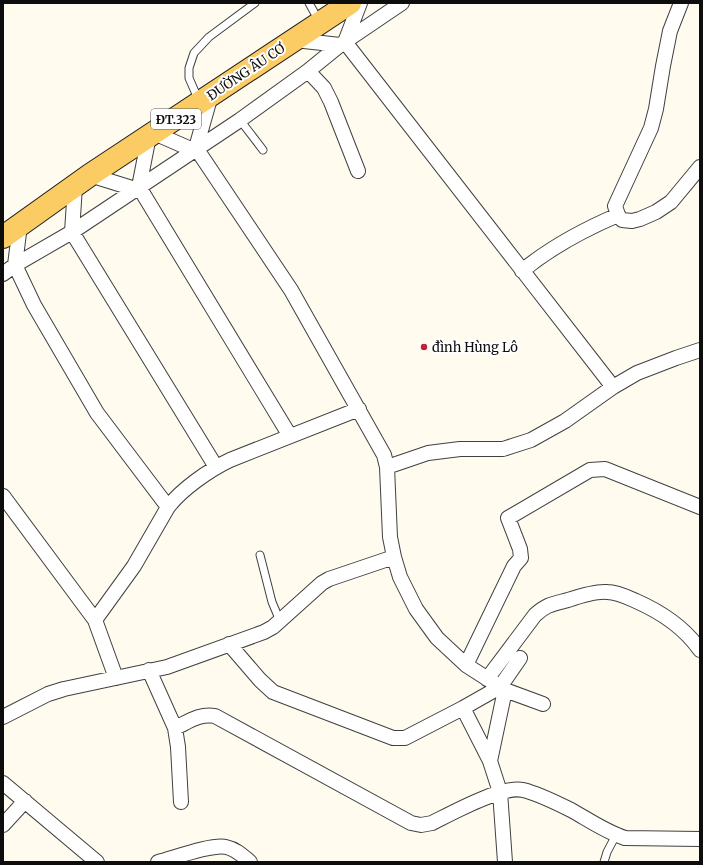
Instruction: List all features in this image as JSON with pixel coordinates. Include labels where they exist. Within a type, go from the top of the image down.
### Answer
[{"type":"main road","name":"ĐƯỜNG ÂU CƠ","points":[[12,231],[83,180],[350,3]]},
{"type":"street","points":[[343,44],[360,3]]},
{"type":"street","points":[[8,267],[72,232],[240,120],[343,44],[402,3]]},
{"type":"street","points":[[681,3],[670,31],[651,128],[615,206],[618,215],[622,220],[632,221],[656,212],[671,202],[700,167]]},
{"type":"street","points":[[295,40],[343,44],[613,387]]},
{"type":"street","points":[[308,71],[324,88],[358,171]]},
{"type":"street","points":[[195,149],[206,99]]},
{"type":"street","points":[[290,436],[137,188],[151,135],[195,149],[290,290],[359,409],[384,455],[387,467],[390,537],[394,557],[400,577],[416,609],[437,638],[466,664],[503,689],[543,704]]},
{"type":"street","points":[[137,188],[83,180],[72,232],[216,467]]},
{"type":"street","points":[[522,271],[536,259],[556,246],[599,223],[618,215]]},
{"type":"street","points":[[12,231],[8,267],[34,304],[97,413],[168,507]]},
{"type":"street","points":[[387,467],[428,453],[460,449],[503,448],[531,440],[565,421],[613,387],[637,373],[700,350]]},
{"type":"street","points":[[95,620],[134,566],[168,507],[175,498],[216,467],[230,460],[359,409]]},
{"type":"street","points":[[466,664],[514,566],[521,558],[520,549],[508,518],[590,470],[605,469],[700,507]]},
{"type":"street","points":[[5,502],[95,620],[116,678]]},
{"type":"street","points":[[3,717],[48,694],[167,667],[264,632],[273,627],[322,583],[329,579],[394,557]]},
{"type":"street","points":[[487,678],[535,615],[544,607],[575,597],[606,592],[624,596],[654,609],[675,623],[700,650]]},
{"type":"street","points":[[230,644],[260,680],[273,692],[393,738],[405,738],[503,689]]},
{"type":"street","points":[[490,761],[503,689],[520,658]]},
{"type":"street","points":[[149,670],[175,728],[178,747],[181,802]]},
{"type":"street","points":[[463,708],[490,761],[500,792],[505,862]]},
{"type":"street","points":[[175,728],[200,716],[207,714],[215,716],[411,823],[421,825],[432,823],[500,792],[523,790],[563,806],[616,835],[625,838],[700,839]]},
{"type":"street","points":[[3,782],[98,862]]},
{"type":"street","points":[[3,825],[26,801]]},
{"type":"street","points":[[158,862],[214,847],[226,847],[237,851],[250,862]]},
{"type":"lane","points":[[206,99],[189,78],[189,68],[194,53],[209,37],[255,3]]},
{"type":"lane","points":[[308,3],[320,23]]},
{"type":"lane","points":[[240,120],[263,150]]},
{"type":"lane","points":[[260,555],[272,602],[280,621]]},
{"type":"lane","points":[[604,862],[607,852],[616,835]]},
{"type":"place","name":"đình Hùng Lô","points":[[424,347]]}]
